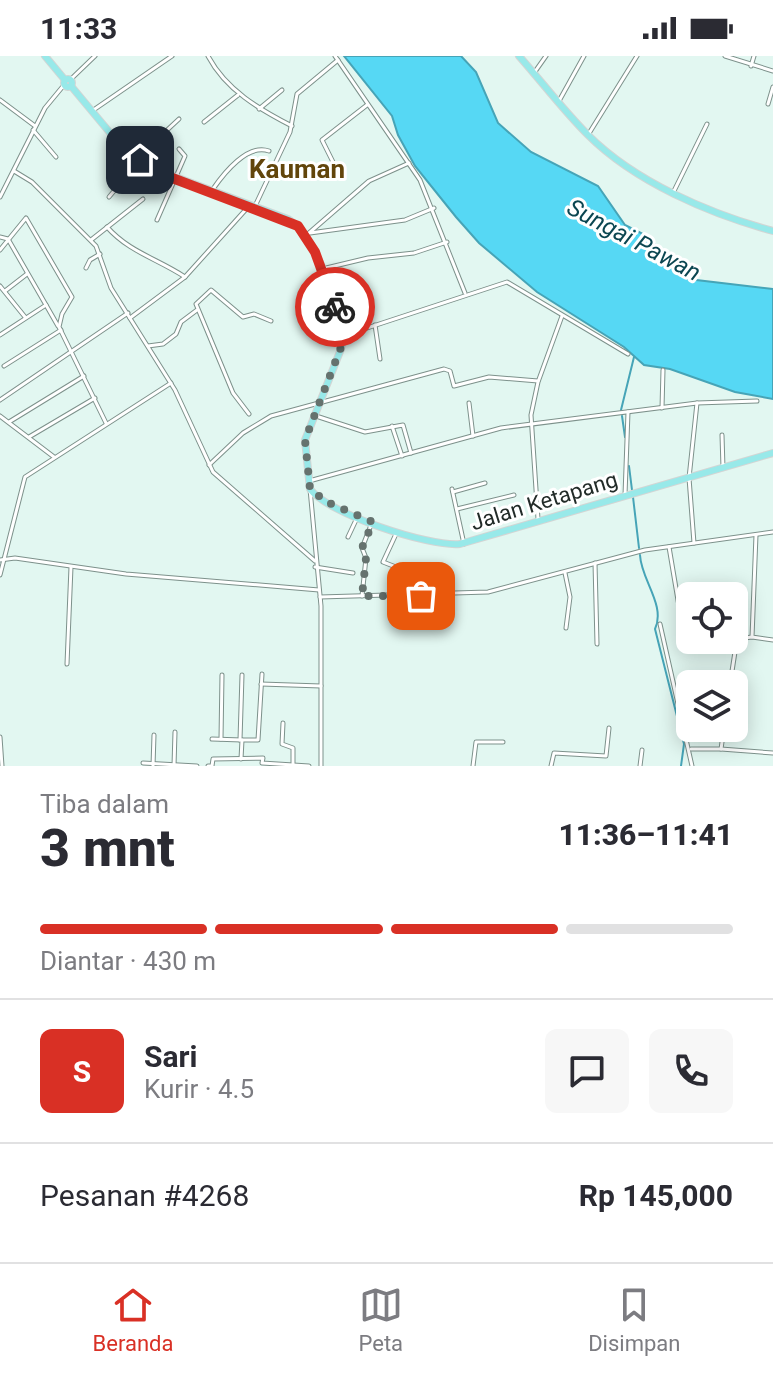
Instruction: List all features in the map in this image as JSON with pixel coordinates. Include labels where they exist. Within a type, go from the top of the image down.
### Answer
[{"type":"main road","points":[[45,56],[138,159],[174,178],[288,219],[308,234],[342,328],[343,342],[305,448],[309,485]]},
{"type":"main road","points":[[519,56],[588,135],[619,160],[673,193],[773,231]]},
{"type":"main road","name":"Jalan Ketapang","points":[[309,485],[320,499],[373,522],[439,545],[464,544],[591,504],[773,453]]},
{"type":"street","points":[[1,194],[34,128],[68,83],[95,56]]},
{"type":"street","points":[[92,111],[172,56]]},
{"type":"street","points":[[208,56],[239,93],[259,109],[292,126]]},
{"type":"street","points":[[534,73],[546,56]]},
{"type":"street","points":[[559,101],[584,56]]},
{"type":"street","points":[[588,135],[637,56]]},
{"type":"street","points":[[725,56],[773,71]]},
{"type":"street","points":[[751,66],[754,56]]},
{"type":"street","points":[[0,400],[185,277],[252,207],[292,126],[297,94],[336,58],[367,105],[389,131],[434,208],[465,293]]},
{"type":"street","points":[[768,104],[773,87]]},
{"type":"street","points":[[259,109],[282,90]]},
{"type":"street","points":[[204,122],[239,93]]},
{"type":"street","points":[[0,100],[34,128],[56,157]]},
{"type":"street","points":[[333,162],[322,140],[367,105]]},
{"type":"street","points":[[109,197],[138,159],[179,119]]},
{"type":"street","points":[[673,193],[707,124]]},
{"type":"street","points":[[211,192],[250,152],[259,148],[269,151]]},
{"type":"street","points":[[157,220],[185,155],[179,149]]},
{"type":"street","points":[[308,234],[369,181],[409,163]]},
{"type":"street","points":[[14,171],[28,178],[91,240],[100,254],[111,288],[171,383],[209,466],[228,488],[315,561]]},
{"type":"street","points":[[91,240],[143,199]]},
{"type":"street","points":[[308,234],[405,220],[434,208]]},
{"type":"street","points":[[0,250],[23,218],[27,219],[72,297],[62,314],[60,329],[4,366]]},
{"type":"street","points":[[107,227],[128,248],[162,261],[185,277]]},
{"type":"street","points":[[0,237],[8,239],[72,350],[106,423]]},
{"type":"street","points":[[322,269],[368,258],[414,253],[447,242]]},
{"type":"street","points":[[86,268],[90,260],[100,254]]},
{"type":"street","points":[[5,291],[28,273]]},
{"type":"street","points":[[343,342],[361,330],[465,293],[510,282],[628,354]]},
{"type":"street","points":[[0,286],[26,318]]},
{"type":"street","points":[[249,414],[233,393],[213,340],[197,310],[197,303],[211,290],[243,317],[254,314],[271,321]]},
{"type":"street","points":[[0,328],[2,334],[46,305]]},
{"type":"street","points":[[148,346],[163,344],[176,334],[181,322],[197,310]]},
{"type":"street","points":[[538,523],[530,423],[538,381],[562,316]]},
{"type":"street","points":[[375,325],[380,359]]},
{"type":"street","points":[[342,328],[361,330]]},
{"type":"street","points":[[209,466],[257,423],[321,401],[444,369],[450,371],[454,386],[489,377],[538,381]]},
{"type":"street","points":[[662,408],[663,370]]},
{"type":"street","points":[[9,422],[84,376]]},
{"type":"street","points":[[0,575],[2,550],[23,481],[54,457],[171,383]]},
{"type":"street","points":[[29,437],[95,398]]},
{"type":"street","points":[[321,766],[320,597],[309,485],[411,453],[530,423],[697,403],[757,401]]},
{"type":"street","points":[[469,403],[473,436]]},
{"type":"street","points":[[694,543],[689,478],[697,403]]},
{"type":"street","points":[[625,495],[628,412]]},
{"type":"street","points":[[0,416],[54,457]]},
{"type":"street","points":[[314,416],[365,432],[392,426],[404,427],[411,453]]},
{"type":"street","points":[[392,426],[402,456]]},
{"type":"street","points":[[722,435],[723,468]]},
{"type":"street","points":[[464,544],[452,490],[485,483]]},
{"type":"street","points":[[457,509],[514,495]]},
{"type":"street","points":[[348,537],[358,516]]},
{"type":"street","points":[[362,596],[366,558],[362,548],[373,522]]},
{"type":"street","points":[[398,531],[383,562],[406,571]]},
{"type":"street","points":[[320,597],[476,594],[669,546],[773,532]]},
{"type":"street","points":[[752,637],[756,535]]},
{"type":"street","points":[[669,546],[676,588]]},
{"type":"street","points":[[1,559],[319,590]]},
{"type":"street","points":[[595,563],[597,644]]},
{"type":"street","points":[[67,664],[71,567]]},
{"type":"street","points":[[315,567],[353,573]]},
{"type":"street","points":[[565,573],[570,597],[566,628]]},
{"type":"street","points":[[660,624],[691,749],[692,766]]},
{"type":"street","points":[[732,670],[737,639],[741,635],[773,640]]},
{"type":"street","points":[[212,739],[258,740],[262,674]]},
{"type":"street","points":[[221,739],[222,675]]},
{"type":"street","points":[[241,759],[242,675]]},
{"type":"street","points":[[261,684],[322,686]]},
{"type":"street","points":[[283,723],[282,744],[293,748],[293,765]]},
{"type":"street","points":[[551,766],[554,753],[606,756],[609,728]]},
{"type":"street","points":[[174,765],[175,732]]},
{"type":"street","points":[[154,735],[154,764]]},
{"type":"street","points":[[0,737],[2,766]]},
{"type":"street","points":[[473,766],[476,742],[503,742]]},
{"type":"street","points":[[721,749],[722,742]]},
{"type":"street","points":[[691,749],[773,753]]},
{"type":"street","points":[[640,766],[642,750]]},
{"type":"street","points":[[211,766],[213,759],[263,758],[262,764],[309,766]]},
{"type":"street","points":[[143,763],[197,766]]},
{"type":"water","name":"Sungai Pawan","points":[[344,56],[461,56],[476,72],[498,123],[531,152],[598,186],[625,225],[651,238],[659,252],[688,279],[773,289],[773,399],[735,392],[670,369],[644,365],[624,347],[537,292],[479,243],[456,217],[415,166],[398,135],[392,116]]},
{"type":"waterway","points":[[621,410],[634,357]]},
{"type":"waterway","points":[[622,416],[625,437]]},
{"type":"waterway","points":[[629,466],[632,490]]},
{"type":"waterway","points":[[633,497],[639,548]]},
{"type":"waterway","points":[[640,555],[655,602],[658,620],[655,629],[684,744],[681,766]]},
{"type":"way so far","points":[[335,307],[343,342],[305,440],[310,489],[313,494],[342,510],[373,522],[362,548],[366,558],[362,596],[421,596]]},
{"type":"district","name":"Kauman","points":[[297,169]]},
{"type":"route","points":[[140,160],[167,176],[288,219],[298,226],[315,252],[335,307]]}]
